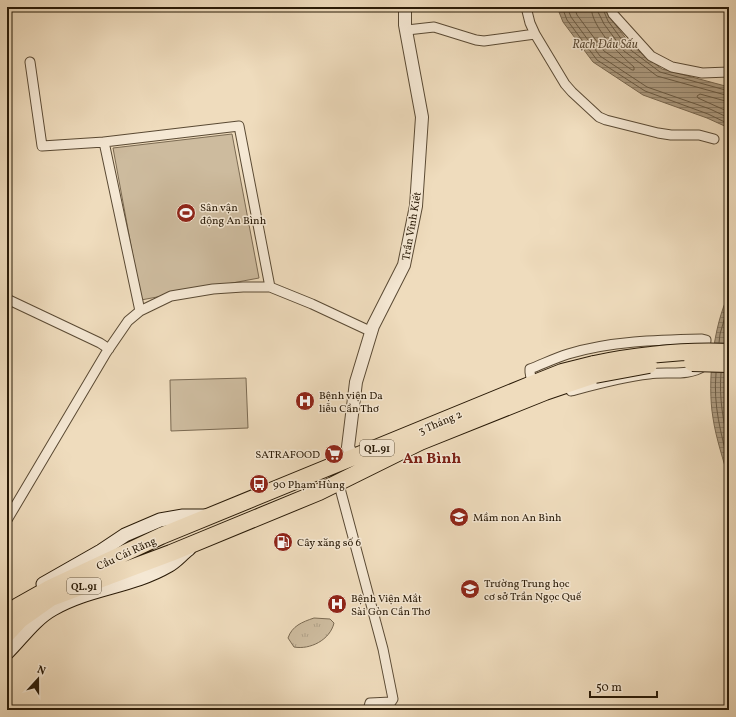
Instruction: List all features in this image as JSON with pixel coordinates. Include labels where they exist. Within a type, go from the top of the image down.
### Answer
[{"type":"highway","name":"3 Tháng 2","points":[[162,536],[353,458],[538,388],[594,370],[621,358],[672,353],[711,351],[729,352]]},
{"type":"highway","name":"3 Tháng 2","points":[[594,370],[654,364],[709,362],[729,364]]},
{"type":"highway","name":"3 Tháng 2","points":[[171,553],[318,492],[420,442],[538,388]]},
{"type":"highway","name":"Cầu Cái Răng","points":[[7,616],[18,606],[50,588],[162,536]]},
{"type":"highway","name":"Cầu Cái Răng","points":[[7,634],[20,620],[51,598],[171,553]]},
{"type":"main road","points":[[7,607],[19,598],[125,536],[160,520],[183,516],[212,516]]},
{"type":"main road","points":[[7,652],[27,630],[52,609],[81,595],[134,581],[169,566],[197,542]]},
{"type":"street","name":"Trần Vĩnh Kiết","points":[[353,458],[348,447],[356,382],[373,326],[404,264],[416,206],[422,117],[406,30],[406,7]]},
{"type":"street","points":[[526,7],[530,23],[535,34],[565,84],[599,117],[658,133],[671,135],[699,134],[714,139]]},
{"type":"street","points":[[610,7],[613,14],[652,56],[672,67],[702,73],[729,72]]},
{"type":"street","points":[[406,30],[434,28],[484,41],[535,34]]},
{"type":"street","points":[[30,62],[42,146],[104,142],[239,126],[270,287]]},
{"type":"street","points":[[104,142],[140,311]]},
{"type":"street","points":[[7,520],[109,349],[128,321],[140,311],[171,296],[243,286],[270,287],[312,304],[372,332]]},
{"type":"street","points":[[7,299],[100,343],[109,349]]},
{"type":"street","points":[[706,340],[704,366],[699,370],[688,373],[651,373],[616,379],[552,396],[549,396],[538,388],[530,369],[568,354],[604,346],[651,341],[706,340]]},
{"type":"street","points":[[338,481],[383,649],[393,699],[391,702],[370,703],[368,710]]},
{"type":"green space","name":"Sân vận động An Bình","points":[[232,134],[259,278],[141,300],[113,148]]},
{"type":"green space","points":[[246,378],[248,428],[171,431],[170,380]]},
{"type":"green space","points":[[314,618],[330,619],[334,623],[332,629],[324,639],[313,645],[300,648],[294,647],[288,638],[292,630],[302,623]]},
{"type":"water","name":"Rạch Đầu Sấu","points":[[557,7],[605,7],[611,19],[631,45],[662,69],[729,87],[729,128],[707,118],[643,95],[593,62],[563,22]]},
{"type":"water","points":[[729,294],[729,481],[714,426],[711,404],[711,372],[715,338],[723,307]]},
{"type":"place","name":"Sân vận động An Bình","points":[[186,213]]},
{"type":"place","name":"Bệnh viện Da liễu Cần Thơ","points":[[305,401]]},
{"type":"place","name":"SATRAFOOD","points":[[334,454]]},
{"type":"place","name":"90 Phạm Hùng","points":[[259,484]]},
{"type":"place","name":"Mầm non An Bình","points":[[459,517]]},
{"type":"place","name":"Cây xăng số 6","points":[[283,542]]},
{"type":"place","name":"Trường Trung học cơ sở Trần Ngọc Quế","points":[[470,589]]},
{"type":"place","name":"Bệnh Viện Mắt Sài Gòn Cần Thơ","points":[[337,604]]},
{"type":"district","name":"An Bình","points":[[432,458]]}]
